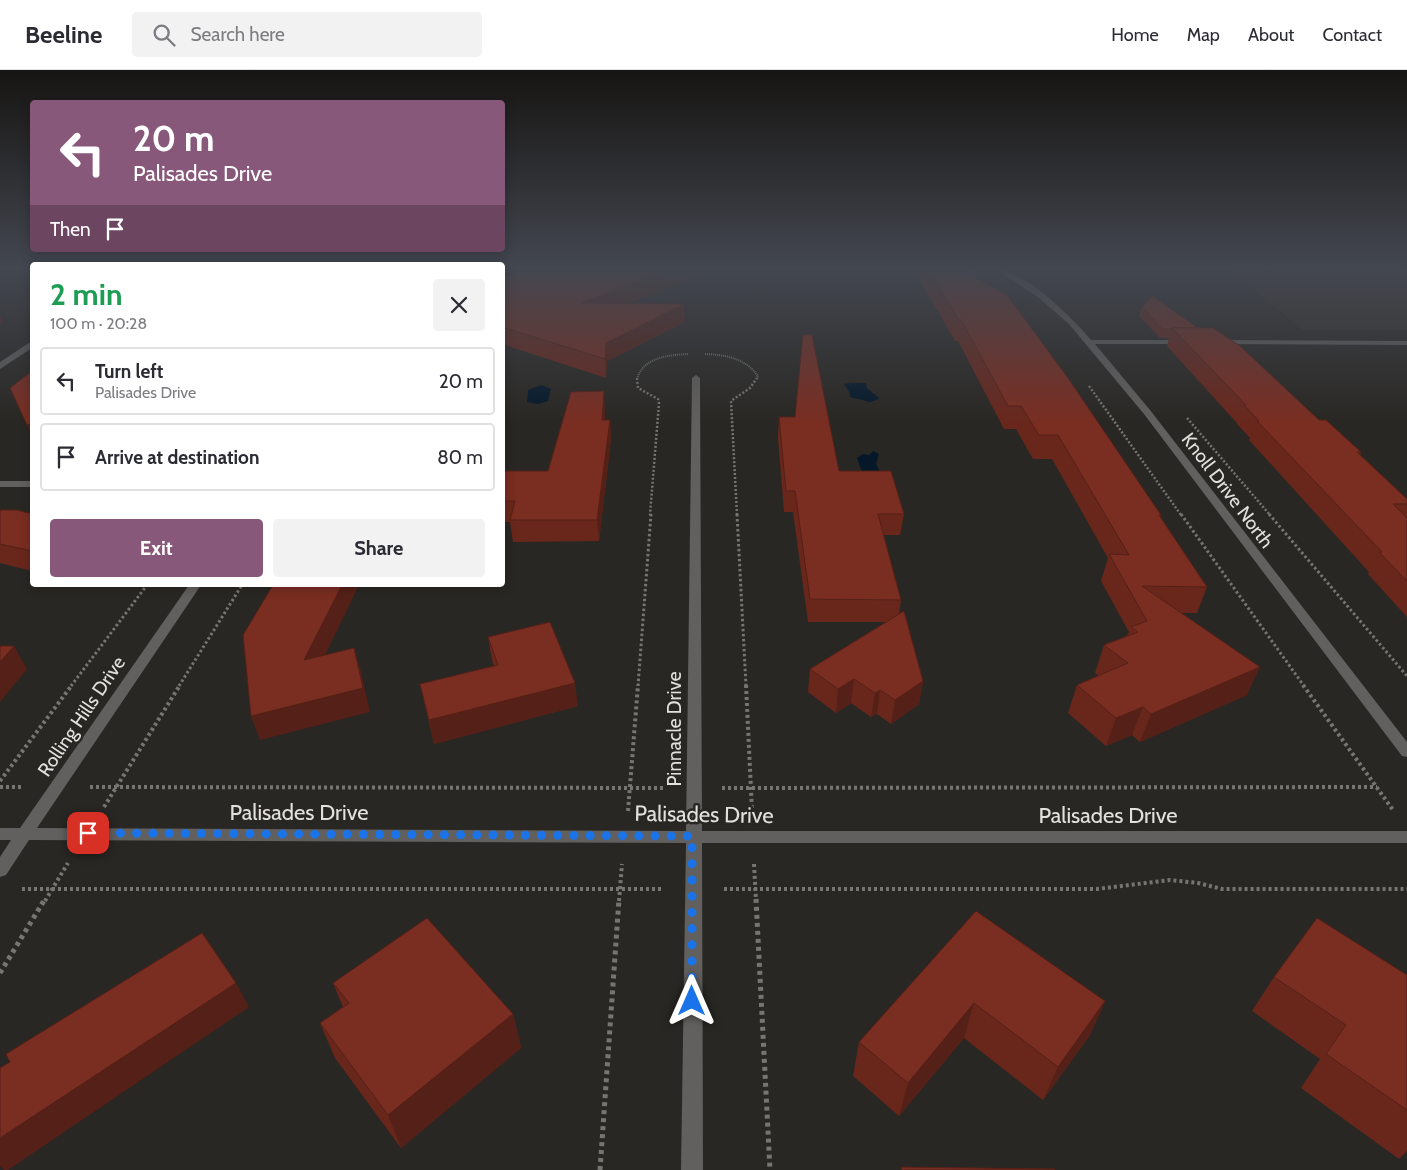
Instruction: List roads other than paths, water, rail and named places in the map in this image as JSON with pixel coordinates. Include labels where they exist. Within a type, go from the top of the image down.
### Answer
[{"type":"street","name":"Knoll Drive North","points":[[1071,321],[1147,412],[1407,752]]},
{"type":"street","points":[[1088,342],[1198,342]]},
{"type":"street","points":[[1208,342],[1407,343]]},
{"type":"street","points":[[0,366],[30,346]]},
{"type":"street","name":"Pinnacle Drive","points":[[692,1170],[692,836],[696,378]]},
{"type":"street","points":[[0,484],[30,484]]},
{"type":"street","name":"Rolling Hills Drive","points":[[0,870],[194,587]]},
{"type":"street","name":"Palisades Drive","points":[[0,834],[1407,838]]},
{"type":"water","points":[[866,383],[867,388],[879,399],[870,402],[850,397],[850,393],[844,384]]},
{"type":"water","points":[[541,385],[551,389],[548,401],[538,404],[527,402],[528,390]]},
{"type":"water","points":[[873,451],[879,454],[876,464],[880,472],[862,472],[857,458],[863,454],[869,455]]}]
